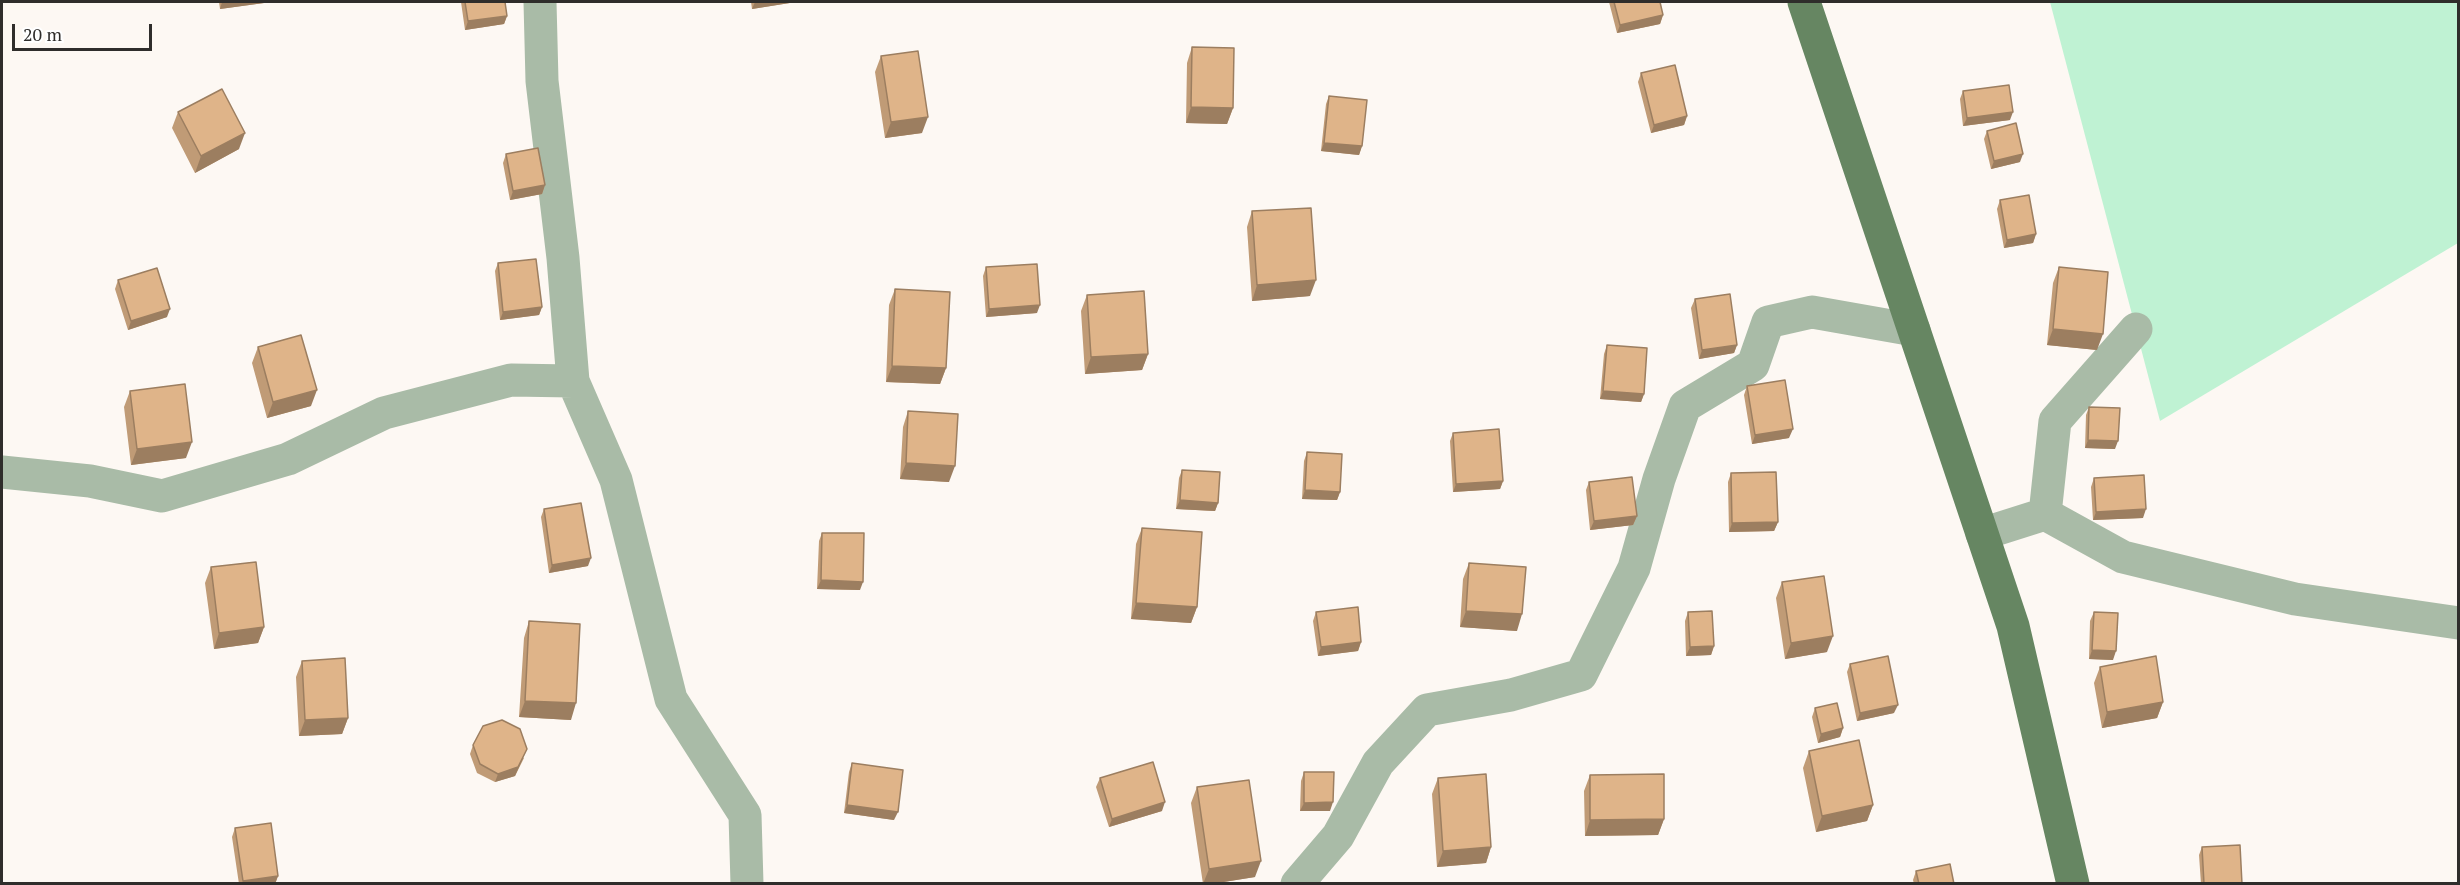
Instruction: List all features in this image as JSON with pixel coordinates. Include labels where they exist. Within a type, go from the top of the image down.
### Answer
[{"type":"main road","points":[[1804,2],[2013,626],[2073,884]]},
{"type":"street","points":[[540,2],[542,81],[563,258],[573,381],[616,480],[672,699],[745,815],[747,884]]},
{"type":"street","points":[[1297,884],[1338,836],[1378,763],[1427,710],[1511,695],[1581,675],[1634,568],[1659,479],[1685,406],[1753,365],[1768,321],[1812,312],[1914,330]]},
{"type":"street","points":[[2045,514],[2055,421],[2136,328]]},
{"type":"street","points":[[2,472],[90,481],[162,496],[288,459],[384,413],[511,380],[573,381]]},
{"type":"street","points":[[1982,534],[2045,514],[2123,557],[2295,599],[2458,623]]},
{"type":"green space","points":[[2050,2],[2458,2],[2458,243],[2160,421]]},
{"type":"building","points":[[465,2],[505,2],[507,16],[468,21]]},
{"type":"building","points":[[1614,2],[1660,2],[1663,15],[1620,25]]},
{"type":"building","points":[[1192,47],[1234,48],[1233,108],[1191,107]]},
{"type":"building","points":[[918,51],[928,117],[891,122],[881,56]]},
{"type":"building","points":[[1675,65],[1687,116],[1654,125],[1641,73]]},
{"type":"building","points":[[2009,85],[2013,112],[1967,118],[1963,91]]},
{"type":"building","points":[[222,89],[245,133],[201,156],[178,112]]},
{"type":"building","points":[[1329,96],[1367,100],[1362,146],[1324,143]]},
{"type":"building","points":[[2016,123],[2023,154],[1994,161],[1987,131]]},
{"type":"building","points":[[538,148],[545,185],[513,191],[506,154]]},
{"type":"building","points":[[2029,195],[2036,234],[2007,240],[2000,200]]},
{"type":"building","points":[[1311,208],[1316,280],[1257,285],[1252,211]]},
{"type":"building","points":[[536,259],[542,307],[503,312],[498,263]]},
{"type":"building","points":[[1037,264],[1040,305],[989,309],[986,267]]},
{"type":"building","points":[[2059,267],[2108,272],[2103,334],[2053,329]]},
{"type":"building","points":[[157,268],[170,309],[131,321],[118,280]]},
{"type":"building","points":[[895,289],[950,292],[946,368],[892,366]]},
{"type":"building","points":[[1144,291],[1148,354],[1091,357],[1087,295]]},
{"type":"building","points":[[1730,294],[1737,345],[1702,350],[1695,299]]},
{"type":"building","points":[[301,335],[317,390],[273,402],[258,347]]},
{"type":"building","points":[[1607,345],[1647,348],[1644,394],[1603,391]]},
{"type":"building","points":[[1785,380],[1793,429],[1755,435],[1747,386]]},
{"type":"building","points":[[185,384],[192,442],[137,449],[130,391]]},
{"type":"building","points":[[2089,407],[2120,408],[2118,441],[2088,440]]},
{"type":"building","points":[[908,411],[958,414],[955,466],[906,463]]},
{"type":"building","points":[[1499,429],[1503,481],[1456,484],[1453,433]]},
{"type":"building","points":[[1307,452],[1342,454],[1340,492],[1305,490]]},
{"type":"building","points":[[1182,470],[1220,472],[1218,503],[1180,500]]},
{"type":"building","points":[[1776,472],[1778,522],[1732,523],[1731,473]]},
{"type":"building","points":[[2144,475],[2146,509],[2096,512],[2094,478]]},
{"type":"building","points":[[1632,477],[1637,516],[1594,521],[1589,482]]},
{"type":"building","points":[[581,503],[591,558],[552,565],[544,509]]},
{"type":"building","points":[[1142,528],[1202,532],[1197,607],[1136,603]]},
{"type":"building","points":[[822,533],[864,533],[863,582],[821,580]]},
{"type":"building","points":[[256,562],[264,627],[219,633],[211,567]]},
{"type":"building","points":[[1469,563],[1526,567],[1522,614],[1466,611]]},
{"type":"building","points":[[1824,576],[1833,636],[1791,643],[1782,582]]},
{"type":"building","points":[[1358,607],[1361,642],[1321,647],[1316,612]]},
{"type":"building","points":[[1712,611],[1714,646],[1690,647],[1688,612]]},
{"type":"building","points":[[2094,612],[2118,613],[2116,651],[2092,650]]},
{"type":"building","points":[[529,621],[580,624],[576,703],[525,701]]},
{"type":"building","points":[[1888,656],[1898,705],[1860,713],[1850,664]]},
{"type":"building","points":[[2156,656],[2163,702],[2107,712],[2100,667]]},
{"type":"building","points":[[345,658],[348,718],[305,720],[302,661]]},
{"type":"building","points":[[1837,703],[1843,728],[1821,734],[1815,708]]},
{"type":"building","points":[[502,720],[520,729],[527,749],[518,767],[498,774],[480,764],[473,745],[483,726]]},
{"type":"building","points":[[1859,740],[1873,805],[1822,816],[1809,751]]},
{"type":"building","points":[[1153,762],[1165,802],[1112,819],[1100,778]]},
{"type":"building","points":[[852,763],[903,770],[898,812],[847,805]]},
{"type":"building","points":[[1304,772],[1334,772],[1333,802],[1304,803]]},
{"type":"building","points":[[1486,774],[1491,847],[1443,851],[1438,778]]},
{"type":"building","points":[[1664,774],[1664,819],[1590,820],[1590,775]]},
{"type":"building","points":[[1249,780],[1261,861],[1209,869],[1197,787]]},
{"type":"building","points":[[271,823],[278,876],[243,881],[235,828]]},
{"type":"building","points":[[2240,845],[2242,884],[2204,884],[2202,847]]},
{"type":"building","points":[[1950,864],[1954,884],[1919,884],[1916,871]]}]
